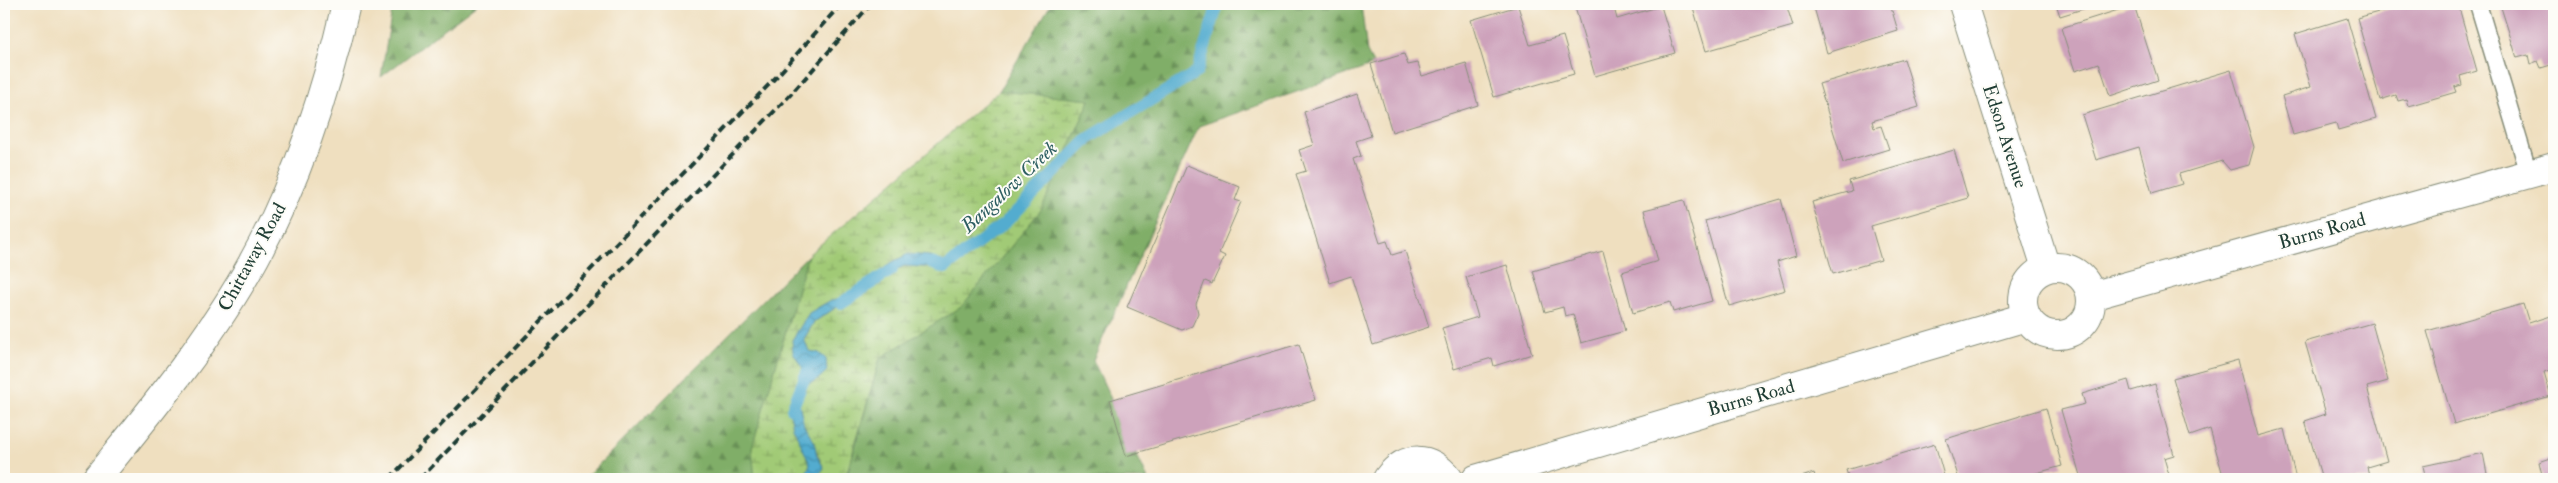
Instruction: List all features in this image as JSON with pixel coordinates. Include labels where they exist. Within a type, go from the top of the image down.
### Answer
[{"type":"street","name":"Chittaway Road","points":[[96,479],[149,412],[215,323],[247,272],[290,185],[325,82],[346,4]]},
{"type":"street","name":"Edson Avenue","points":[[1963,4],[2046,268]]},
{"type":"street","name":"Burns Road","points":[[2091,296],[2542,170]]},
{"type":"street","points":[[2061,266],[2074,272],[2086,282],[2091,296],[2091,308],[2086,320],[2066,334],[2054,335],[2043,332],[2026,317],[2022,302],[2025,288],[2034,275],[2046,268],[2061,266]]},
{"type":"street","name":"Burns Road","points":[[1476,479],[2026,317]]},
{"type":"street","points":[[1388,479],[1395,469],[1409,461],[1425,460],[1439,467],[1449,479]]},
{"type":"lane","points":[[2478,4],[2542,170]]},
{"type":"green space","points":[[393,4],[477,4],[381,77]]},
{"type":"green space","points":[[1051,4],[1361,4],[1367,52],[1374,65],[1199,126],[1093,360],[1148,479],[846,479],[880,358],[961,307],[1041,210],[1090,100],[999,91]]},
{"type":"green space","points":[[999,91],[1090,100],[1041,210],[961,307],[880,358],[845,479],[815,479],[824,468],[804,425],[805,451],[810,464],[804,479],[755,479],[752,448],[808,255]],"holes":[[[930,256],[944,268],[904,266]],[[853,296],[814,322],[804,339],[809,351],[819,353],[800,385],[803,369],[792,340],[810,314],[816,309],[831,301]]]},
{"type":"green space","points":[[808,255],[752,448],[755,479],[584,479]]},
{"type":"water","points":[[908,254],[930,256],[945,268],[904,266],[878,279],[887,265]]},
{"type":"water","points":[[855,295],[814,322],[804,339],[809,351],[819,353],[826,359],[827,371],[816,381],[800,386],[803,369],[793,352],[792,340],[809,313],[831,300]]},
{"type":"water","points":[[797,394],[804,425],[814,441],[817,456],[824,468],[815,479],[804,479],[810,464],[793,427],[788,405]]},
{"type":"building","points":[[1574,4],[1613,4],[1617,19],[1661,6],[1675,53],[1595,76]]},
{"type":"building","points":[[1692,4],[1786,4],[1793,26],[1706,51]]},
{"type":"building","points":[[1813,4],[1890,4],[1898,31],[1827,53]]},
{"type":"building","points":[[2056,4],[2099,4],[2060,16]]},
{"type":"building","points":[[2407,4],[2458,4],[2477,71],[2460,76],[2462,85],[2454,87],[2456,92],[2408,106],[2406,99],[2398,101],[2396,95],[2380,100],[2357,18]]},
{"type":"building","points":[[2500,4],[2554,4],[2554,64],[2541,68],[2538,61],[2530,64],[2528,55],[2517,58]]},
{"type":"building","points":[[2134,5],[2158,80],[2110,96],[2099,63],[2075,71],[2061,28]]},
{"type":"building","points":[[1518,6],[1530,45],[1563,36],[1574,74],[1494,97],[1471,20]]},
{"type":"building","points":[[2347,18],[2376,119],[2338,130],[2336,123],[2293,135],[2282,96],[2311,87],[2295,34]]},
{"type":"building","points":[[1404,54],[1408,65],[1418,63],[1422,76],[1466,63],[1478,105],[1392,132],[1371,64]]},
{"type":"building","points":[[1904,59],[1919,107],[1872,121],[1874,128],[1881,126],[1889,149],[1843,163],[1819,84]]},
{"type":"building","points":[[2231,70],[2254,147],[2249,165],[2230,170],[2222,161],[2179,174],[2182,184],[2152,193],[2139,147],[2096,160],[2082,115]]},
{"type":"building","points":[[1357,94],[1371,136],[1356,141],[1361,156],[1353,159],[1380,243],[1387,241],[1392,255],[1405,251],[1429,327],[1373,345],[1351,276],[1330,283],[1296,174],[1306,171],[1299,150],[1314,145],[1304,112]]},
{"type":"building","points":[[1954,150],[1968,198],[1871,226],[1881,260],[1833,274],[1812,202],[1852,191],[1849,181]]},
{"type":"building","points":[[1187,165],[1240,187],[1235,200],[1241,202],[1219,253],[1225,256],[1212,284],[1205,281],[1196,304],[1198,313],[1192,326],[1182,330],[1127,307]]},
{"type":"building","points":[[1781,199],[1796,256],[1777,262],[1785,290],[1729,306],[1705,221]]},
{"type":"building","points":[[1684,200],[1712,301],[1673,312],[1670,302],[1633,313],[1622,272],[1658,261],[1644,210]]},
{"type":"building","points":[[1603,251],[1625,331],[1581,343],[1573,314],[1565,316],[1563,307],[1545,312],[1533,271]]},
{"type":"building","points":[[1507,265],[1532,354],[1494,366],[1492,358],[1454,369],[1442,328],[1478,317],[1466,277]]},
{"type":"building","points":[[2523,304],[2529,323],[2554,315],[2554,369],[2544,372],[2551,396],[2454,424],[2427,331]]},
{"type":"building","points":[[2372,323],[2388,381],[2367,387],[2387,461],[2367,467],[2370,479],[2322,479],[2305,421],[2326,414],[2305,342]]},
{"type":"building","points":[[1299,344],[1316,400],[1126,456],[1110,400]]},
{"type":"building","points":[[2238,360],[2258,436],[2284,429],[2296,479],[2224,479],[2210,429],[2190,436],[2173,378]]},
{"type":"building","points":[[2128,380],[2131,391],[2155,384],[2174,455],[2164,458],[2170,478],[2081,479],[2061,410],[2085,404],[2082,394]]},
{"type":"building","points":[[2046,408],[2062,466],[2015,479],[1959,479],[1946,439]]},
{"type":"building","points":[[1935,444],[1945,479],[1849,479],[1846,470]]},
{"type":"building","points":[[2483,453],[2488,479],[2426,479],[2423,466]]},
{"type":"building","points":[[2554,457],[2554,479],[2543,479],[2539,462]]},
{"type":"building","points":[[1814,473],[1816,479],[1794,479]]},
{"type":"waterway","name":"Bangalow Creek","points":[[931,263],[945,268],[1005,223],[1089,138],[1197,72],[1218,4]]},
{"type":"waterway","name":"Bangalow Creek","points":[[841,303],[892,270]]},
{"type":"waterway","name":"Bangalow Creek","points":[[792,409],[807,372]]},
{"type":"railway","points":[[389,479],[779,74],[841,4]]},
{"type":"railway","points":[[420,479],[791,94],[871,4]]}]
